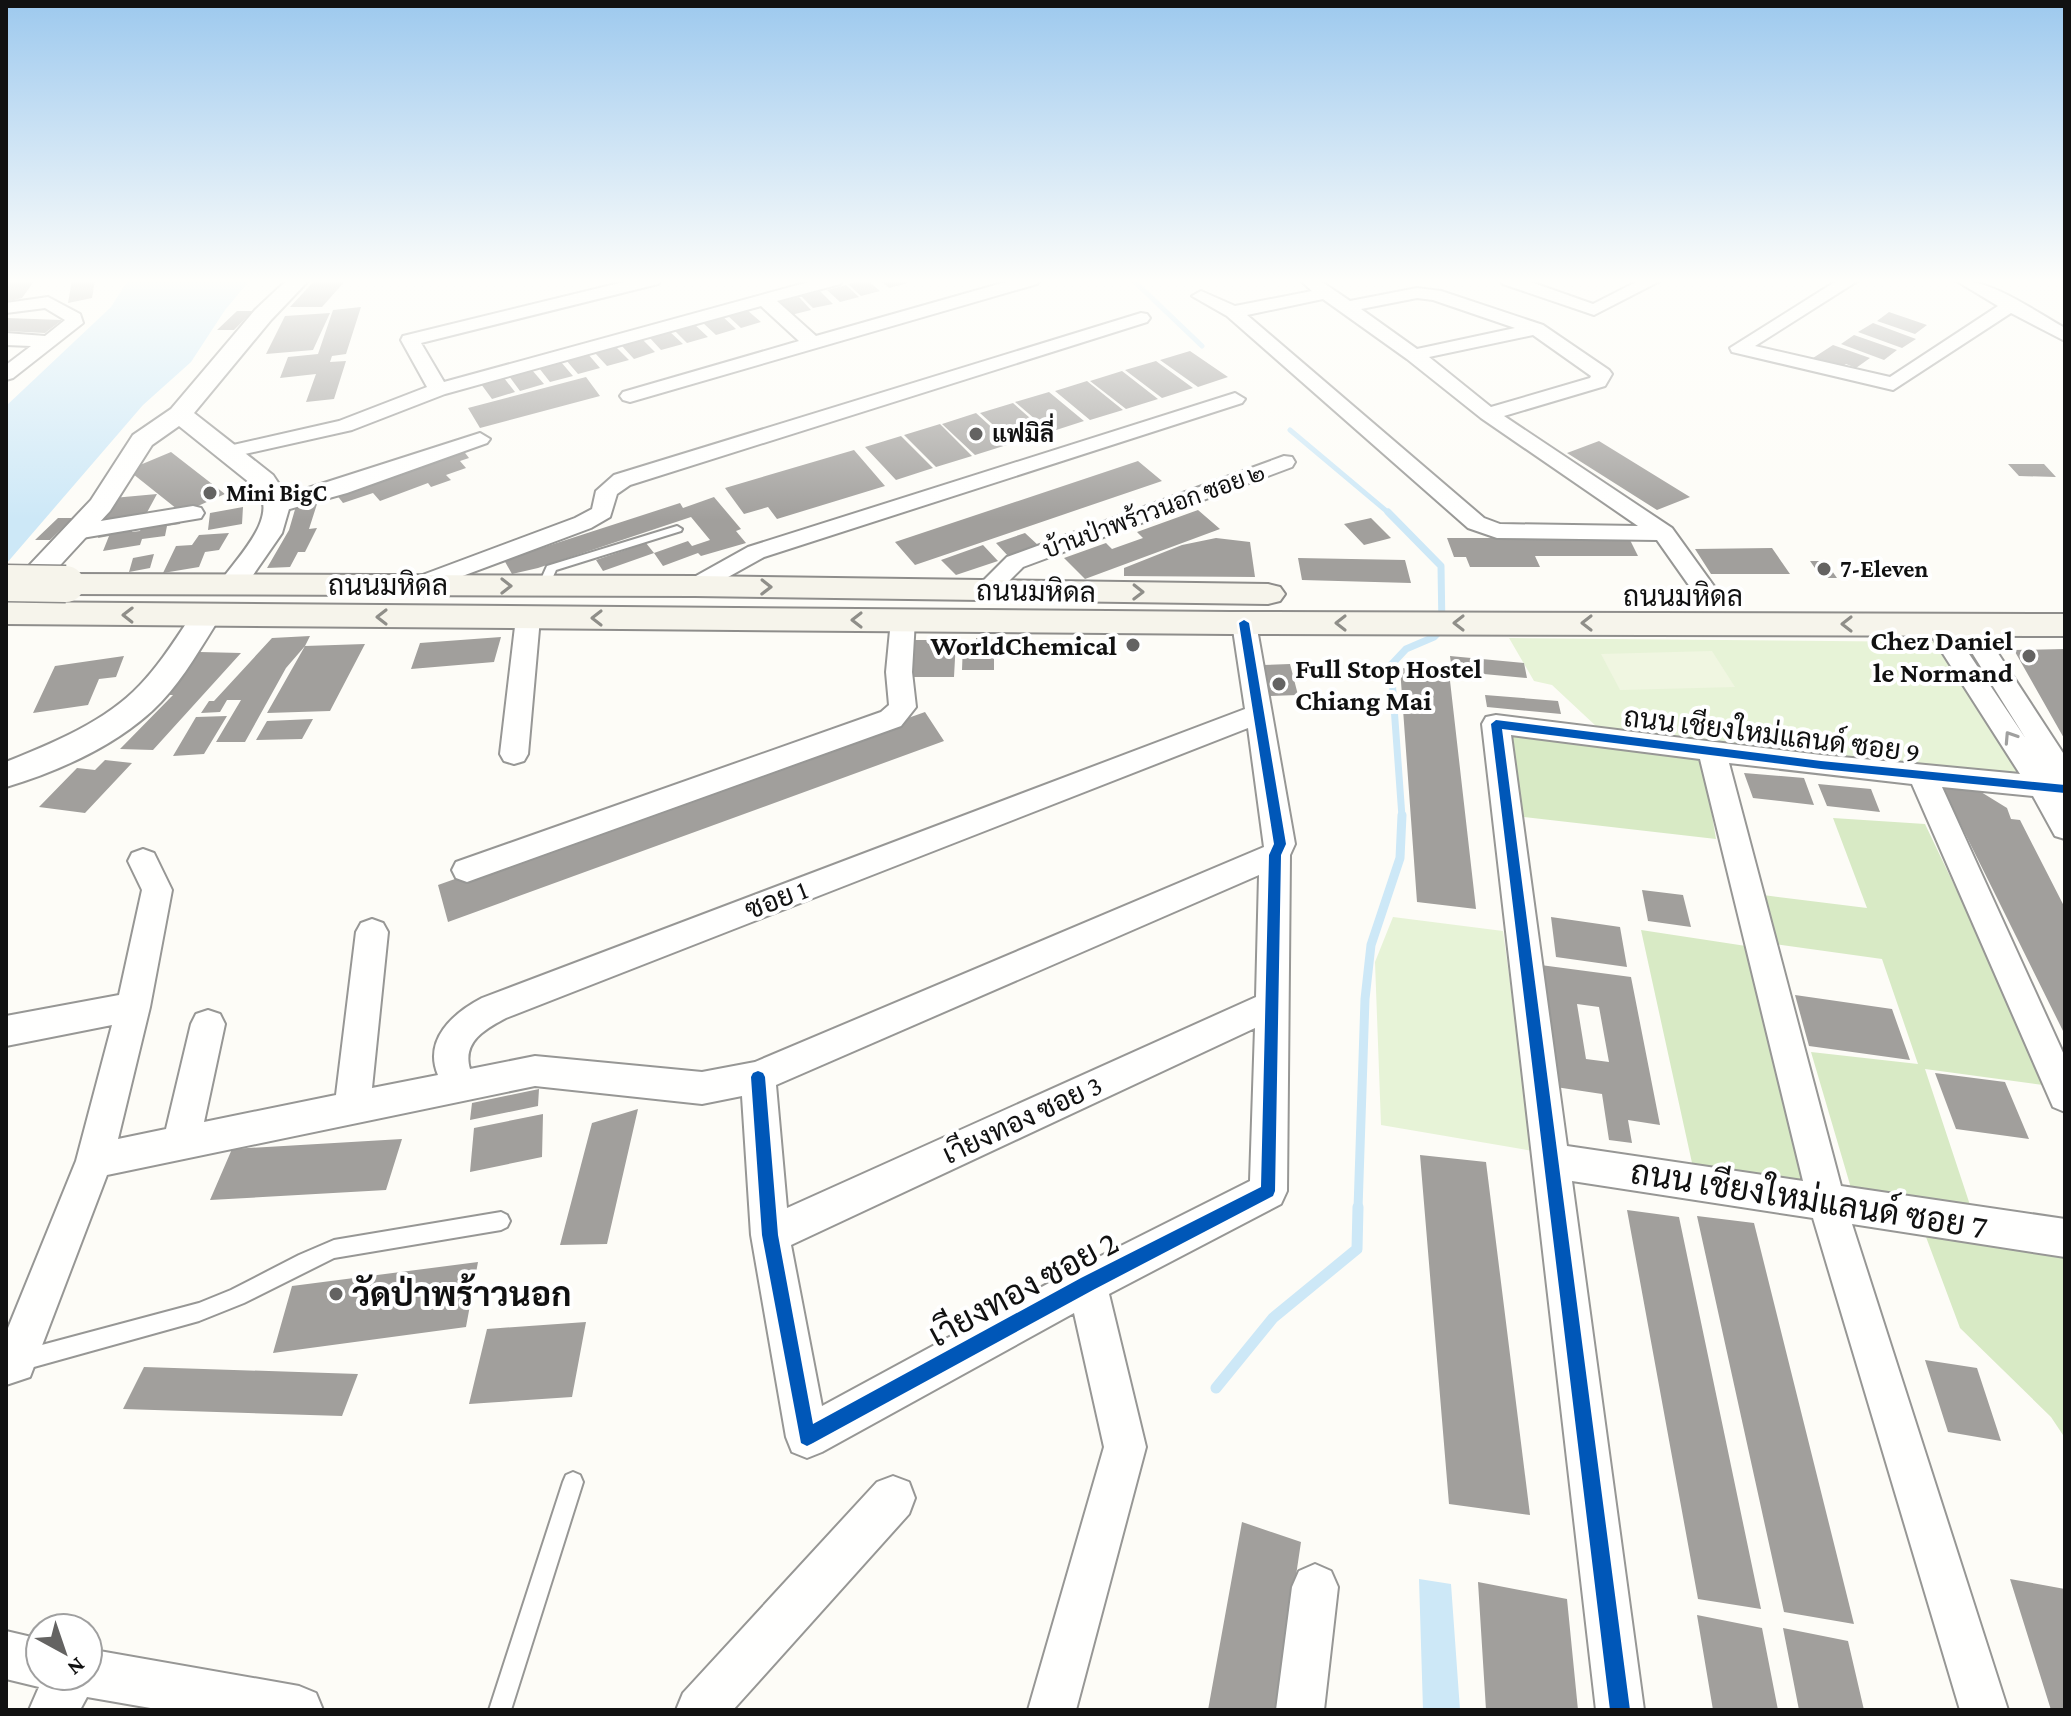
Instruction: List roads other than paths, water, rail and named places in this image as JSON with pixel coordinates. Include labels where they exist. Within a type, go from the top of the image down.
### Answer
[{"type":"main road","name":"ถนนมหิดล","points":[[6,583],[986,590],[1417,609],[2065,625]]},
{"type":"main road","name":"ถนนมหิดล","points":[[1497,609],[1709,596],[2065,599]]},
{"type":"main road","name":"ถนนมหิดล","points":[[6,613],[1237,623],[1417,609]]},
{"type":"street","points":[[6,607],[101,505],[142,440],[180,414],[225,360]]},
{"type":"street","points":[[421,360],[438,390]]},
{"type":"street","points":[[227,452],[345,426],[438,390],[545,360]]},
{"type":"street","points":[[630,396],[753,360]]},
{"type":"street","points":[[417,585],[583,523],[602,512],[607,491],[622,480],[1006,360]]},
{"type":"street","points":[[1288,360],[1476,523],[1497,531],[1664,533]]},
{"type":"street","points":[[1420,360],[1488,414],[1664,533],[1709,596]]},
{"type":"street","points":[[1488,414],[1598,382],[1602,374],[1582,360]]},
{"type":"street","points":[[1791,360],[1893,384],[1929,360]]},
{"type":"street","points":[[695,586],[756,552],[1235,399]]},
{"type":"street","points":[[180,414],[264,481],[274,492],[279,505],[272,526],[232,585]]},
{"type":"street","points":[[279,505],[339,488],[480,439]]},
{"type":"street","name":"บ้านป่าพร้าวนอก ซอย ๒","points":[[986,590],[1015,562],[1284,462]]},
{"type":"street","points":[[76,532],[193,513]]},
{"type":"street","points":[[6,775],[57,755],[145,700],[206,616]]},
{"type":"street","points":[[514,754],[528,618]]},
{"type":"street","points":[[467,870],[891,719],[903,707],[899,672],[903,620]]},
{"type":"street","points":[[1237,623],[1268,846],[1275,855],[1273,1004]]},
{"type":"street","points":[[1951,624],[2057,785],[2065,828]]},
{"type":"street","name":"ซอย 1","points":[[461,1088],[450,1059],[458,1034],[473,1019],[494,1008],[1252,715]]},
{"type":"street","name":"ถนน เชียงใหม่แลนด์ ซอย 9","points":[[1553,1161],[1496,724],[1712,753],[1923,776],[2057,785]]},
{"type":"street","points":[[1712,753],[1826,1200],[1984,1710]]},
{"type":"street","points":[[1923,776],[2065,1096]]},
{"type":"street","points":[[94,1161],[535,1071],[702,1088],[758,1077],[1275,855]]},
{"type":"street","points":[[10,1363],[94,1161],[133,1007],[157,890],[143,861]]},
{"type":"street","points":[[352,1109],[372,932]]},
{"type":"street","name":"เาียงทอง ซอย 2","points":[[770,1235],[807,1437],[1087,1284],[1268,1191],[1273,1004]]},
{"type":"street","name":"เาียงทอง ซอย 3","points":[[770,1235],[1273,1004]]},
{"type":"street","points":[[6,1031],[133,1007]]},
{"type":"street","points":[[181,1144],[208,1024]]},
{"type":"street","points":[[758,1077],[770,1235]]},
{"type":"street","points":[[1553,1161],[1620,1710]]},
{"type":"street","name":"ถนน เชียงใหม่แลนด์ ซอย 7","points":[[1553,1161],[2065,1238]]},
{"type":"street","points":[[1052,1710],[1125,1447],[1087,1284]]},
{"type":"street","points":[[700,1710],[893,1498]]},
{"type":"street","points":[[1300,1710],[1315,1587]]},
{"type":"street","points":[[104,1676],[299,1710]]},
{"type":"street","points":[[53,1710],[63,1692]]},
{"type":"lane","points":[[544,586],[551,568],[677,529]]},
{"type":"lane","points":[[10,1363],[224,1303],[309,1258],[334,1249],[501,1221]]},
{"type":"lane","points":[[500,1710],[573,1482]]},
{"type":"water","points":[[55,360],[192,360],[143,405],[6,564],[6,406]]},
{"type":"water","points":[[1419,1579],[1451,1584],[1460,1710],[1423,1710]]},
{"type":"waterway","points":[[1290,430],[1390,514]]},
{"type":"waterway","points":[[1390,514],[1441,566],[1442,629],[1434,637],[1406,649],[1391,665],[1402,816]]},
{"type":"waterway","points":[[1358,1209],[1365,999],[1371,945],[1400,858],[1402,816]]},
{"type":"waterway","points":[[1216,1388],[1273,1318],[1357,1249],[1358,1207]]},
{"type":"place","name":"แฟมิลี่","points":[[976,434]]},
{"type":"place","name":"Mini BigC","points":[[210,493]]},
{"type":"place","name":"7-Eleven","points":[[1824,569]]},
{"type":"place","name":"WorldChemical","points":[[1133,645]]},
{"type":"place","name":"Chez Daniel le Normand","points":[[2029,656]]},
{"type":"place","name":"Full Stop Hostel Chiang Mai","points":[[1279,684]]},
{"type":"place","name":"วัดป่าพร้าวนอก","points":[[336,1294]]}]
